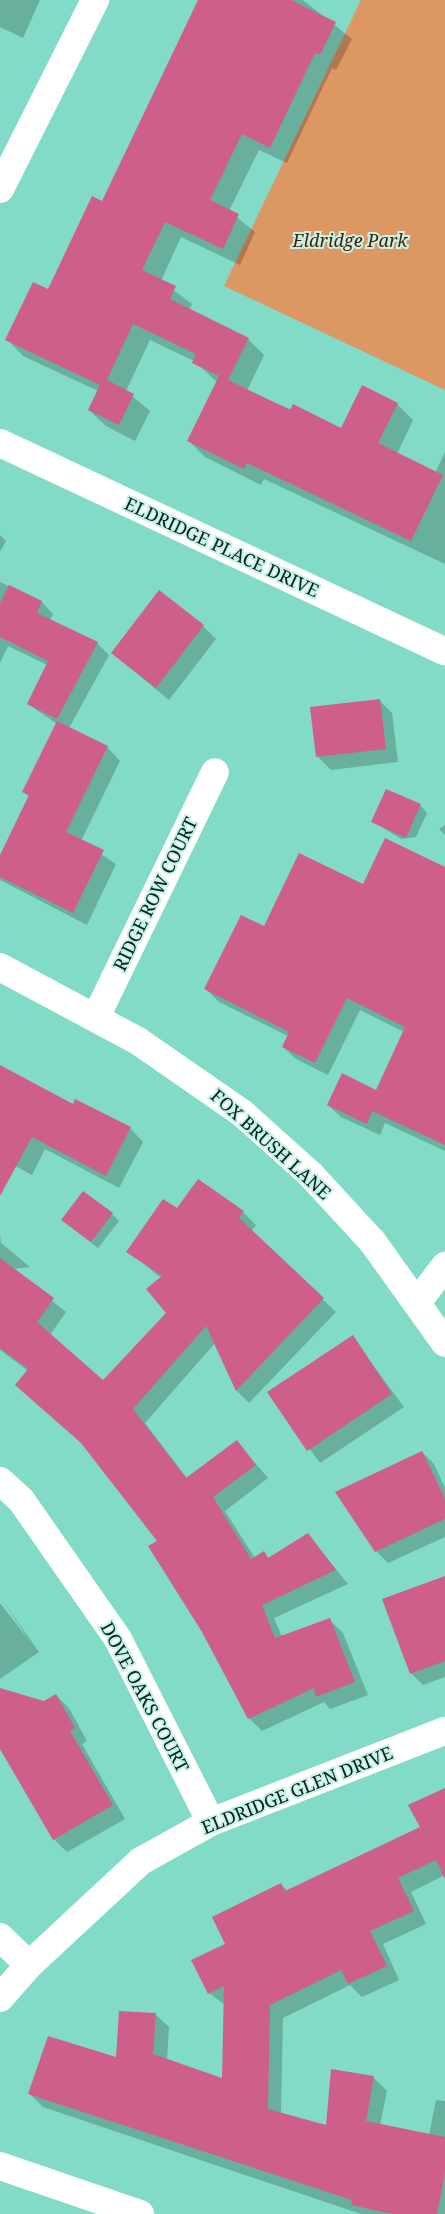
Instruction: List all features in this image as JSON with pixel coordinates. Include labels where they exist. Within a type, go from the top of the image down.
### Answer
[{"type":"street","points":[[0,189],[95,0]]},
{"type":"street","name":"ELDRIDGE PLACE DRIVE","points":[[0,443],[445,651]]},
{"type":"street","name":"RIDGE ROW COURT","points":[[96,1017],[215,772]]},
{"type":"street","name":"FOX BRUSH LANE","points":[[0,967],[96,1017],[192,1076],[242,1113],[311,1175],[419,1300],[445,1343]]},
{"type":"street","points":[[419,1300],[445,1266]]},
{"type":"street","name":"DOVE OAKS COURT","points":[[0,1481],[21,1500],[118,1639],[210,1822]]},
{"type":"street","name":"ELDRIDGE GLEN DRIVE","points":[[0,1998],[28,1965],[141,1861],[210,1822],[445,1731]]},
{"type":"street","points":[[0,1938],[28,1965]]},
{"type":"street","points":[[0,2166],[140,2214]]},
{"type":"green space","name":"Eldridge Park","points":[[361,0],[445,0],[445,390],[224,286]]},
{"type":"building","points":[[198,0],[291,0],[336,22],[320,55],[315,53],[270,148],[242,134],[210,200],[239,214],[223,249],[165,222],[142,270],[176,286],[170,299],[249,338],[228,380],[290,410],[293,404],[341,428],[362,385],[398,403],[378,443],[443,475],[411,541],[247,463],[244,469],[187,441],[219,376],[192,363],[196,354],[133,324],[107,380],[134,394],[119,425],[88,410],[100,385],[5,340],[33,282],[48,289],[92,196],[102,201]]},
{"type":"building","points":[[9,585],[42,601],[37,613],[98,642],[57,719],[27,704],[48,661],[0,637],[0,603]]},
{"type":"building","points":[[159,590],[204,625],[156,688],[111,653]]},
{"type":"building","points":[[380,699],[386,749],[316,757],[310,707]]},
{"type":"building","points":[[57,721],[108,746],[66,832],[104,850],[73,913],[0,877],[0,855],[29,795],[22,792]]},
{"type":"building","points":[[386,789],[421,804],[406,838],[371,822]]},
{"type":"building","points":[[385,838],[445,867],[445,1145],[372,1111],[367,1124],[327,1105],[342,1073],[376,1090],[405,1027],[347,998],[315,1063],[282,1047],[289,1032],[204,989],[241,915],[264,926],[299,853],[363,884]]},
{"type":"building","points":[[0,1065],[73,1104],[75,1099],[131,1127],[106,1176],[32,1137],[0,1196]]},
{"type":"building","points":[[198,1179],[244,1211],[239,1218],[324,1298],[236,1391],[206,1326],[133,1409],[186,1478],[237,1440],[256,1465],[213,1497],[251,1559],[264,1551],[268,1558],[308,1533],[336,1570],[262,1605],[275,1638],[330,1618],[355,1682],[316,1697],[314,1688],[248,1719],[202,1632],[148,1546],[157,1541],[81,1443],[15,1385],[28,1369],[0,1348],[0,1258],[54,1298],[37,1322],[103,1380],[166,1313],[146,1289],[162,1276],[126,1252],[163,1199],[177,1208]]},
{"type":"building","points":[[83,1191],[113,1213],[91,1242],[61,1220]]},
{"type":"building","points":[[353,1335],[392,1394],[307,1451],[267,1392]]},
{"type":"building","points":[[422,1451],[445,1499],[445,1519],[375,1552],[335,1492]]},
{"type":"building","points":[[445,1576],[445,1661],[410,1674],[382,1599]]},
{"type":"building","points":[[0,1688],[44,1701],[56,1694],[75,1728],[70,1731],[113,1805],[53,1840],[0,1749]]},
{"type":"building","points":[[445,1788],[445,1879],[436,1860],[398,1878],[414,1911],[370,1931],[387,1966],[348,1984],[341,1970],[270,2005],[268,2109],[326,2125],[331,2069],[374,2076],[366,2121],[445,2137],[445,2173],[437,2214],[394,2214],[351,2205],[352,2200],[28,2094],[48,2036],[116,2057],[119,2011],[156,2013],[153,2054],[222,2078],[224,1986],[208,1994],[191,1960],[225,1944],[212,1917],[281,1883],[285,1891],[420,1827],[408,1805]]}]
